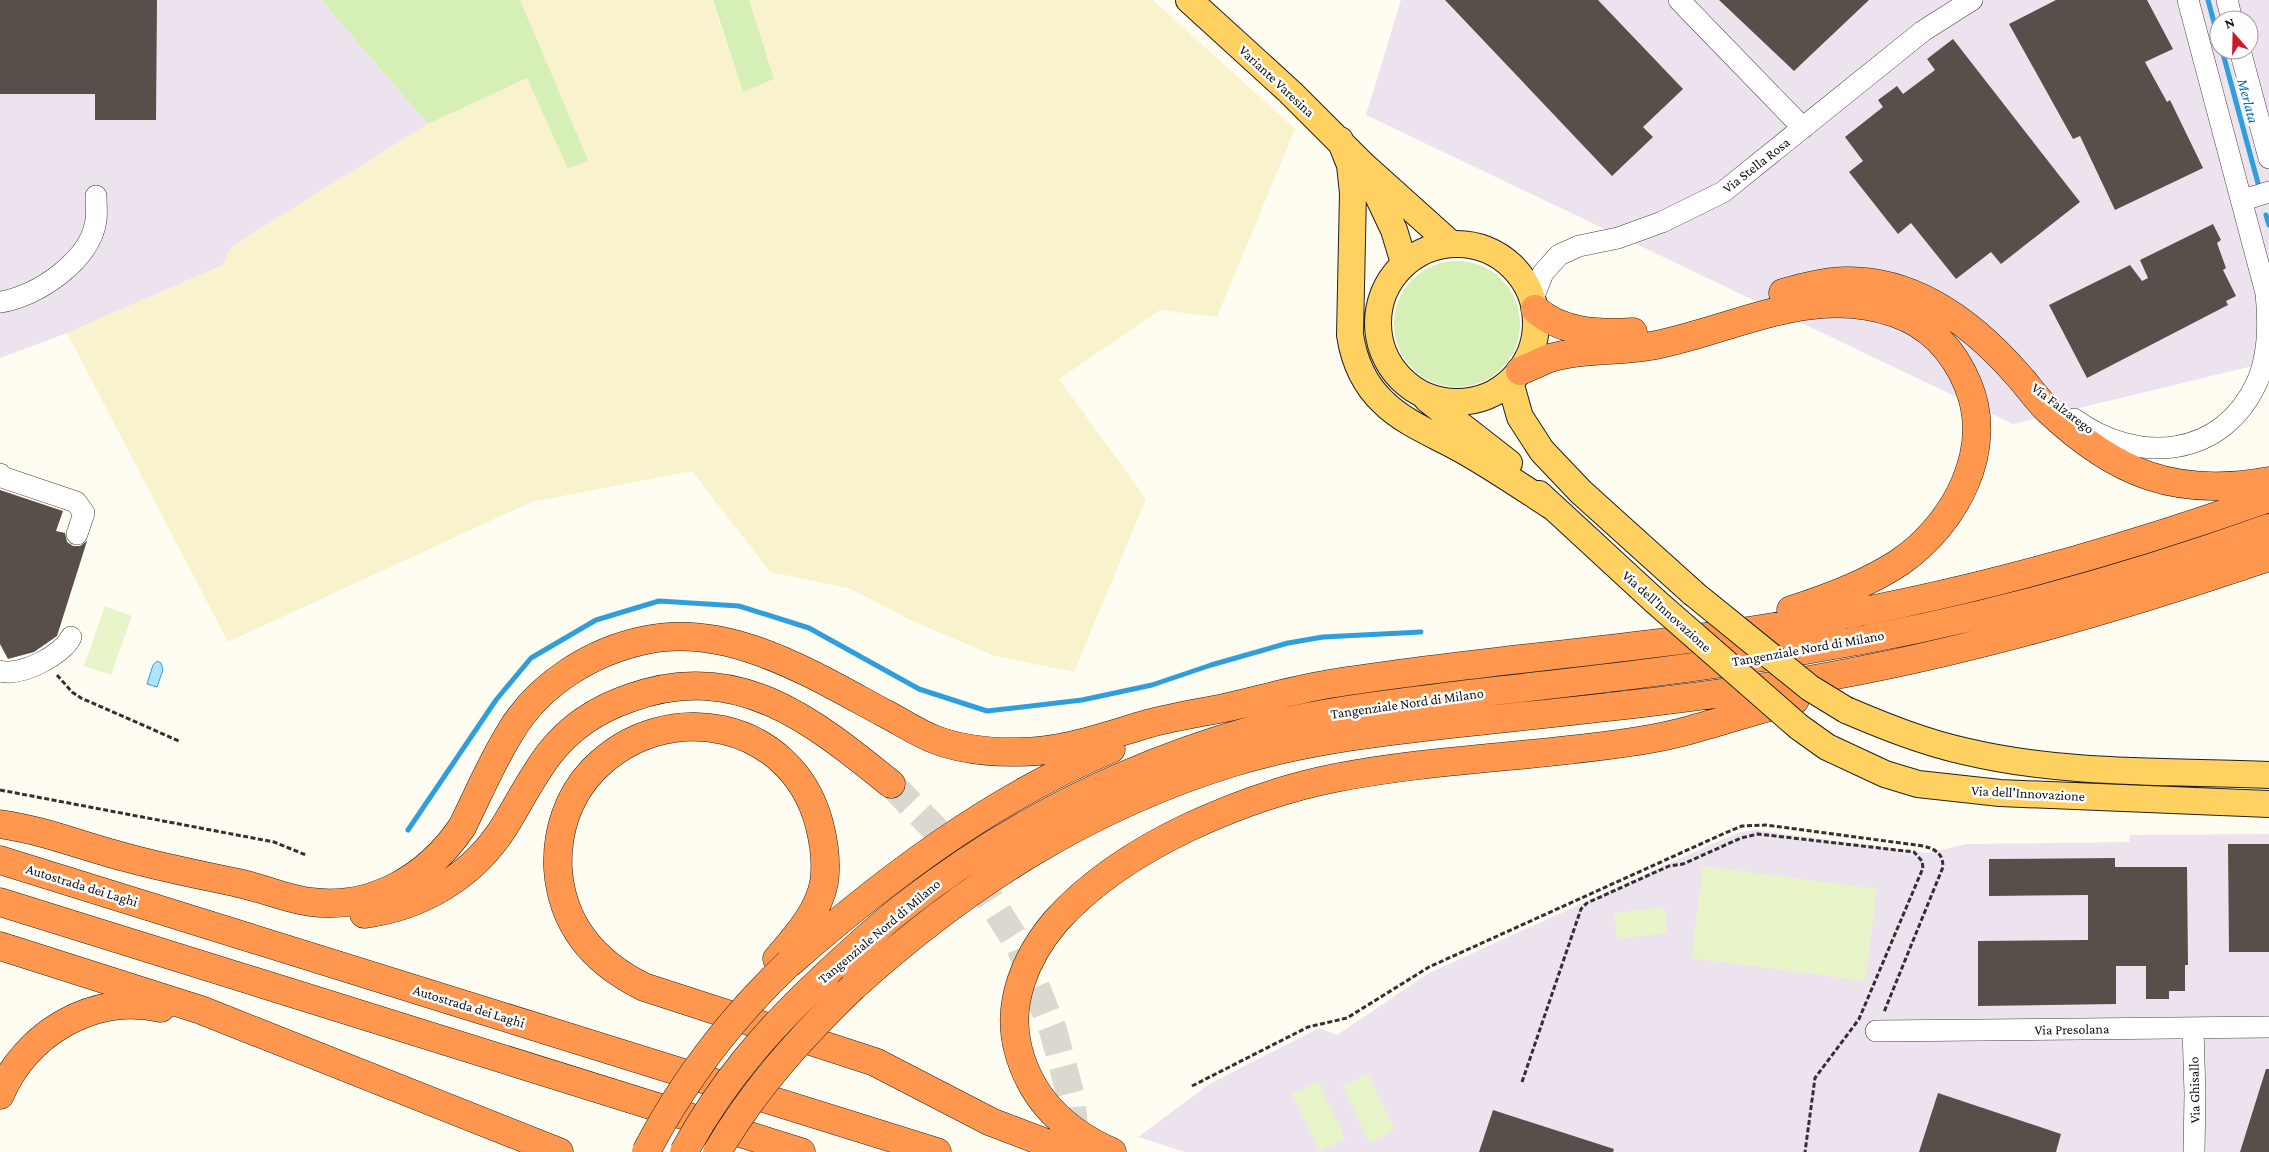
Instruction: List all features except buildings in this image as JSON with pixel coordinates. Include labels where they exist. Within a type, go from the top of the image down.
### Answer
[{"type":"highway","points":[[1534,304],[1553,322],[1571,329],[1593,332],[1625,332],[1671,326],[1771,296],[1823,283],[1866,282],[1906,291],[1941,308],[1977,335],[2016,372],[2047,410],[2092,448],[2134,472],[2179,484],[2205,486],[2231,486],[2269,481]]},
{"type":"highway","points":[[1515,376],[1550,358],[1653,346],[1785,308],[1825,303],[1881,308],[1912,320],[1949,349],[1972,393],[1976,419],[1976,442],[1964,486],[1938,527],[1901,561],[1851,589],[1768,617],[1724,627],[1648,637],[1585,653]]},
{"type":"highway","points":[[126,858],[242,884],[311,902],[349,902],[385,892],[417,875],[452,842],[462,827],[512,728],[540,695],[556,681],[596,658],[638,641],[660,637],[698,638],[737,645],[783,660],[911,729],[943,742],[972,749],[1014,752],[1050,750],[1097,740],[1152,723],[1274,695],[1373,677],[1585,653],[1768,628],[1987,584],[2149,539],[2269,498]]},
{"type":"highway","name":"Tangenziale Nord di Milano","points":[[684,1152],[716,1100],[744,1060],[780,1018],[903,907],[949,872],[1022,825],[1115,778],[1206,744],[1259,728],[1315,716],[1392,704],[1692,667],[1805,650],[1998,611],[2089,586],[2269,528]]},
{"type":"highway","name":"Tangenziale Nord di Milano","points":[[717,1152],[747,1104],[813,1026],[853,987],[933,918],[1009,865],[1051,839],[1145,795],[1234,762],[1298,747],[1381,733],[1634,704],[1810,680],[1996,640],[2100,611],[2269,557]]},
{"type":"highway","points":[[1112,1152],[1066,1126],[1040,1099],[1021,1062],[1016,1042],[1016,1001],[1032,955],[1065,911],[1121,865],[1162,841],[1225,812],[1309,784],[1417,765],[1654,738],[1758,708],[1883,680],[2100,611]]},
{"type":"highway","points":[[0,824],[58,836],[308,912],[342,916],[394,909],[442,888],[464,873],[483,855],[503,828],[542,764],[574,728],[588,717],[610,705],[641,694],[679,686],[717,686],[764,698],[795,713],[835,738],[891,784]]},
{"type":"highway","points":[[783,961],[932,850],[1034,785],[1110,750],[1230,706]]},
{"type":"highway","points":[[646,1152],[671,1107],[707,1054],[741,1012],[783,961],[811,916],[824,883],[823,836],[818,818],[812,803],[792,771],[779,757],[763,745],[722,730],[701,726],[677,727],[657,731],[634,739],[604,759],[580,786],[572,800],[561,831],[558,862],[562,894],[573,924],[595,955],[611,969],[644,988],[875,1062],[991,1122],[1070,1152]]},
{"type":"highway","name":"Autostrada dei Laghi","points":[[0,860],[937,1152]]},
{"type":"highway","points":[[0,902],[801,1152]]},
{"type":"highway","points":[[0,946],[201,1010],[559,1152]]},
{"type":"highway","points":[[0,1095],[13,1070],[43,1037],[65,1022],[101,1008],[130,1005],[156,1007],[278,1042]]},
{"type":"main road","name":"Variante Varesina","points":[[1188,0],[1340,140],[1362,164],[1451,244]]},
{"type":"main road","points":[[1340,140],[1350,165],[1353,193],[1350,335],[1354,356],[1363,376],[1374,392],[1390,409],[1502,473],[1551,506]]},
{"type":"main road","name":"Variante Varesina","points":[[1362,164],[1394,230],[1404,264]]},
{"type":"main road","points":[[1451,244],[1477,246],[1501,256],[1520,274],[1534,304],[1534,341],[1527,360],[1515,376],[1487,396],[1466,401],[1445,402],[1419,393],[1397,375],[1382,351],[1378,338],[1378,310],[1382,296],[1395,273],[1404,264],[1426,250],[1451,244]]},
{"type":"main road","name":"Via dell'Innovazione","points":[[1515,376],[1520,417],[1542,451],[1581,492],[1693,593],[1810,688],[1846,710],[1921,740],[1968,752],[2014,760],[2067,767],[2269,776]]},
{"type":"main road","name":"Via dell'Innovazione","points":[[1419,393],[1513,466],[1551,506],[1655,601],[1799,727],[1828,747],[1885,774],[1918,784],[2000,793],[2269,804]]},
{"type":"street","points":[[1679,0],[1803,128]]},
{"type":"street","name":"Via Stella Rosa","points":[[1534,304],[1543,273],[1560,255],[1579,246],[1638,231],[1690,209],[1723,192],[1923,30],[1972,0]]},
{"type":"street","name":"Via Falzarego","points":[[2016,372],[2082,425],[2104,437],[2148,449],[2178,448],[2194,443],[2220,428],[2241,408],[2257,382],[2267,344],[2266,293],[2243,200],[2188,0]]},
{"type":"street","points":[[2243,60],[2269,158]]},
{"type":"street","points":[[2243,200],[2269,192]]},
{"type":"street","points":[[0,302],[9,301],[42,286],[69,268],[87,244],[96,221],[96,196]]},
{"type":"street","points":[[0,474],[2,477],[76,502],[84,513],[77,534]]},
{"type":"street","points":[[0,671],[11,673],[21,671],[42,661],[67,645],[71,637]]},
{"type":"street","name":"Via Presolana","points":[[1876,1031],[2269,1027]]},
{"type":"street","name":"Via Ghisallo","points":[[2193,1028],[2194,1152]]},
{"type":"path","points":[[42,661],[72,692],[81,698],[179,741]]},
{"type":"path","points":[[0,790],[274,842],[306,855]]},
{"type":"path","points":[[1192,1086],[1308,1027],[1347,1018],[1429,967],[1725,833],[1754,824],[1923,846],[1939,852],[1943,859],[1943,866],[1876,1031]]},
{"type":"path","points":[[1522,1082],[1581,909],[1587,903],[1670,866],[1683,864],[1752,834],[1914,852],[1922,861],[1923,868],[1860,1019],[1815,1078],[1804,1152]]},
{"type":"shaded area","points":[[0,0],[321,0],[428,124],[231,247],[223,265],[67,333],[0,358]]},
{"type":"shaded area","points":[[520,0],[712,0],[743,92],[774,79],[749,0],[1153,0],[1295,129],[1217,317],[1160,310],[1059,379],[1146,499],[1074,672],[995,656],[910,620],[852,589],[770,572],[692,471],[531,502],[228,642],[67,333],[223,265],[231,247],[428,124],[527,78],[568,168],[587,160]]},
{"type":"shaded area","points":[[1401,0],[2269,0],[2269,362],[2013,424],[1366,115]]},
{"type":"shaded area","points":[[1756,830],[1928,853],[1967,844],[2129,842],[2130,835],[2269,834],[2269,1152],[1185,1152],[1138,1137],[1211,1083],[1319,1028],[1337,1035],[1429,973],[1725,838],[1741,832]]},
{"type":"green space","points":[[321,0],[520,0],[588,160],[568,169],[527,78],[428,124]]},
{"type":"green space","points":[[713,0],[749,0],[774,79],[743,92]]},
{"type":"green space","points":[[1457,261],[1481,265],[1502,279],[1516,300],[1520,324],[1516,348],[1502,369],[1481,383],[1457,387],[1433,383],[1412,369],[1398,348],[1394,324],[1398,300],[1412,279],[1433,265]]},
{"type":"green space","points":[[105,606],[132,616],[111,675],[84,666]]},
{"type":"green space","points":[[1703,866],[1877,889],[1865,981],[1691,958]]},
{"type":"green space","points":[[1664,907],[1667,933],[1617,939],[1614,913]]},
{"type":"green space","points":[[1368,1074],[1395,1130],[1370,1143],[1342,1086]]},
{"type":"green space","points":[[1318,1081],[1345,1138],[1320,1151],[1292,1094]]},
{"type":"water","points":[[157,661],[161,663],[163,670],[157,687],[147,684],[153,665]]},
{"type":"waterway","name":"Merlata","points":[[2208,0],[2211,10]]},
{"type":"waterway","name":"Merlata","points":[[2225,60],[2259,187]]},
{"type":"waterway","name":"Merlata","points":[[2266,215],[2269,225]]},
{"type":"waterway","points":[[408,830],[496,700],[531,658],[596,620],[659,601],[739,606],[809,628],[919,689],[987,711],[1082,700],[1152,685],[1211,665],[1288,643],[1323,637],[1421,632]]},
{"type":"tunnel","points":[[891,784],[964,859],[1020,947],[1053,1030],[1071,1096],[1076,1148]]}]
